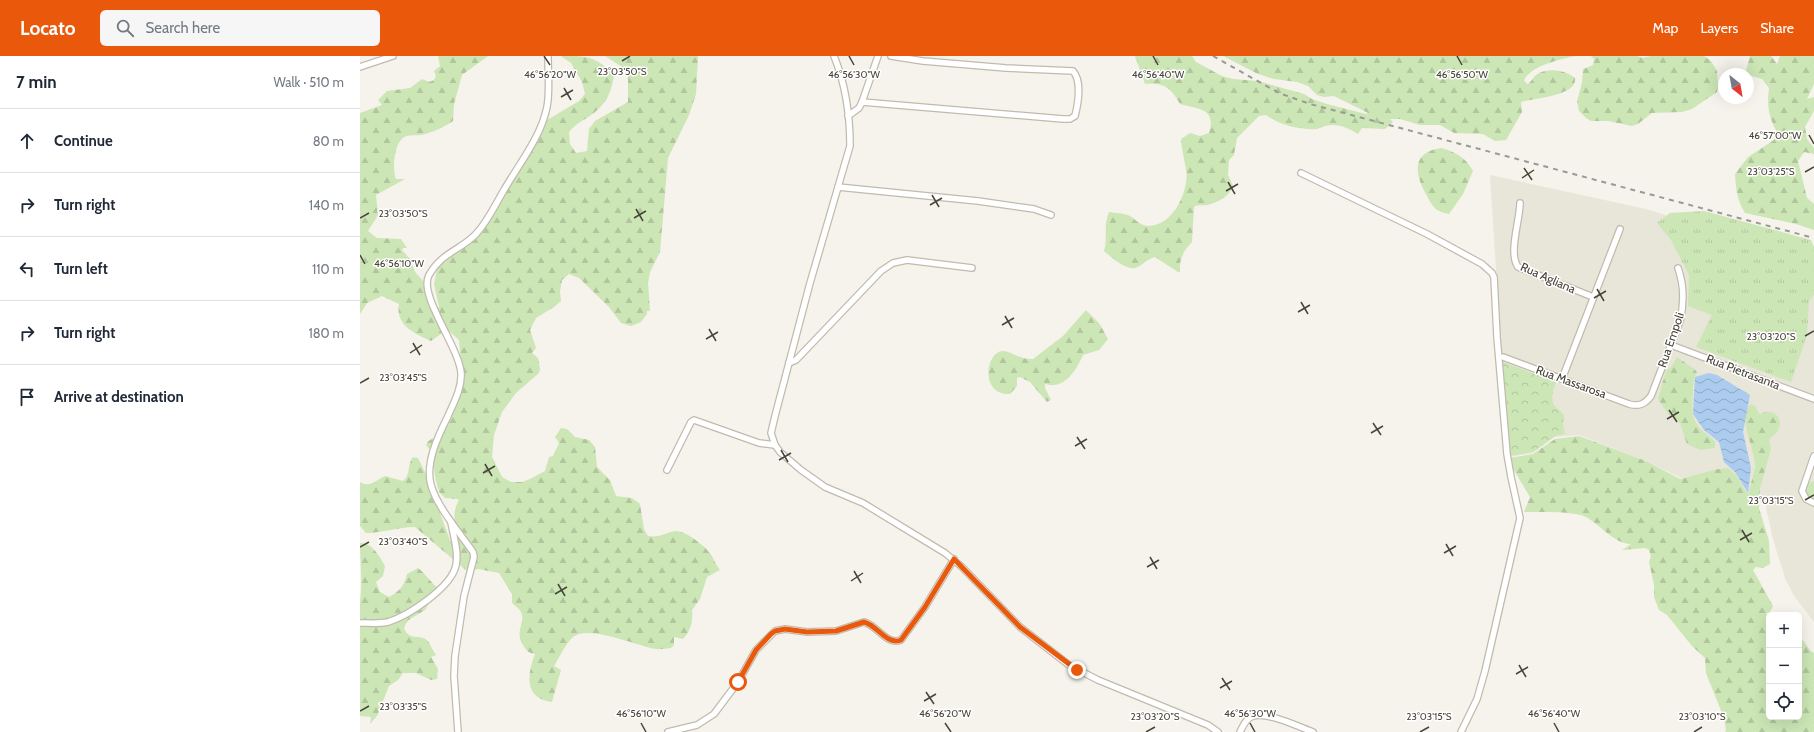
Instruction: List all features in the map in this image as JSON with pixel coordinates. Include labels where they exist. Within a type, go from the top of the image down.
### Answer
[{"type":"street","points":[[360,67],[392,56]]},
{"type":"street","points":[[458,732],[454,676],[455,656],[464,596],[474,557],[473,552],[450,520],[431,485],[430,468],[440,432],[459,391],[461,374],[454,348],[432,304],[428,293],[427,282],[428,276],[442,258],[468,242],[478,232],[488,218],[541,126],[547,108],[548,56]]},
{"type":"street","points":[[834,56],[839,70],[848,116],[850,146],[772,428],[772,439],[775,445],[780,452],[801,470],[825,487],[879,512],[918,535],[954,559],[1020,627],[1069,665],[1098,680],[1208,725],[1218,732]]},
{"type":"street","points":[[848,116],[859,108],[878,56]]},
{"type":"street","points":[[862,102],[1063,119],[1070,119],[1075,116],[1078,86],[1076,76],[1073,71],[1006,68],[923,61],[891,56]]},
{"type":"street","points":[[1302,173],[1427,234],[1482,264],[1492,273],[1494,277],[1497,337],[1507,454],[1520,518],[1483,678],[1477,699],[1461,732]]},
{"type":"street","points":[[838,187],[978,201],[1034,209],[1051,215]]},
{"type":"street","name":"Rua Agliana","points":[[1520,203],[1514,251],[1514,259],[1518,267],[1594,297]]},
{"type":"street","points":[[1562,379],[1620,229]]},
{"type":"street","points":[[789,363],[796,360],[860,291],[881,271],[893,263],[907,260],[972,268]]},
{"type":"street","name":"Rua Empoli","points":[[1639,405],[1645,404],[1651,396],[1683,310],[1682,278],[1678,268]]},
{"type":"street","name":"Rua Pietrasanta","points":[[1671,345],[1814,399]]},
{"type":"street","name":"Rua Massarosa","points":[[1503,357],[1629,404],[1639,405]]},
{"type":"street","points":[[667,470],[691,422],[694,420],[759,443],[775,445]]},
{"type":"street","points":[[1814,456],[1811,472],[1802,491],[1806,498],[1814,503]]},
{"type":"street","points":[[360,623],[384,623],[400,617],[417,608],[440,589],[451,577],[456,564],[450,520]]},
{"type":"street","points":[[668,732],[696,725],[714,714],[738,682],[756,650],[775,631],[785,629],[807,632],[836,631],[864,622],[872,626],[889,640],[896,642],[901,640],[925,607],[954,559]]},
{"type":"street","points":[[1240,732],[1249,718],[1257,715],[1270,717],[1313,732]]},
{"type":"shaded area","points":[[1490,175],[1646,209],[1814,262],[1814,622],[1794,596],[1785,578],[1773,539],[1765,503],[1747,497],[1726,471],[1681,478],[1646,461],[1579,435],[1555,437],[1533,453],[1509,457]]},
{"type":"green space","points":[[438,56],[488,56],[462,75],[454,104],[453,121],[442,128],[421,135],[407,136],[400,141],[396,151],[394,170],[396,179],[405,179],[376,195],[378,215],[368,231],[377,238],[401,239],[407,248],[403,248],[402,250],[410,259],[415,272],[424,282],[430,300],[436,311],[439,307],[434,284],[438,265],[446,256],[472,240],[488,223],[542,123],[579,101],[585,94],[582,82],[571,63],[561,56],[579,56],[596,60],[614,74],[610,91],[602,105],[569,132],[570,144],[576,153],[587,151],[589,129],[595,121],[628,102],[628,77],[622,67],[605,56],[698,56],[696,94],[689,115],[668,158],[660,252],[650,272],[648,283],[650,311],[647,311],[647,314],[641,322],[631,326],[621,323],[609,307],[579,278],[569,274],[562,280],[560,291],[561,301],[536,318],[530,330],[536,348],[532,353],[538,358],[540,369],[539,373],[516,393],[502,412],[494,435],[492,457],[502,477],[511,482],[522,482],[545,471],[549,457],[553,456],[559,443],[555,437],[561,428],[567,429],[575,437],[589,440],[595,447],[597,467],[610,480],[616,496],[632,498],[640,504],[644,529],[648,536],[659,536],[679,531],[694,538],[711,554],[720,570],[707,577],[700,599],[692,610],[692,622],[688,633],[683,639],[674,637],[674,645],[671,648],[656,649],[601,634],[580,634],[573,637],[565,647],[554,666],[561,670],[552,702],[543,700],[536,696],[532,691],[529,677],[535,654],[531,653],[524,647],[520,635],[522,620],[521,612],[512,603],[512,594],[499,573],[478,569],[467,571],[415,527],[366,533],[360,526],[360,482],[370,484],[385,476],[403,481],[407,476],[413,457],[418,458],[425,472],[451,543],[456,541],[457,535],[454,517],[459,500],[445,498],[439,492],[435,477],[432,452],[426,445],[428,441],[434,438],[448,417],[462,373],[459,340],[450,332],[441,334],[431,341],[413,332],[403,323],[400,318],[399,304],[382,296],[367,303],[360,314],[360,113],[382,105],[378,100],[387,91],[410,88],[422,79],[429,82],[434,80],[436,76],[434,71],[440,66]]},
{"type":"green space","points":[[1135,56],[1192,56],[1196,62],[1222,76],[1233,79],[1258,81],[1304,94],[1312,99],[1327,104],[1366,114],[1368,113],[1334,96],[1324,97],[1317,95],[1308,86],[1297,82],[1274,79],[1258,74],[1223,56],[1576,56],[1547,64],[1533,70],[1528,75],[1524,80],[1527,84],[1536,75],[1551,70],[1561,71],[1575,78],[1574,84],[1570,89],[1554,95],[1521,102],[1522,112],[1506,140],[1495,141],[1483,134],[1454,133],[1440,125],[1420,125],[1400,119],[1390,119],[1393,122],[1385,129],[1362,128],[1358,134],[1347,128],[1330,125],[1317,129],[1304,129],[1277,122],[1266,115],[1259,116],[1237,138],[1234,155],[1229,160],[1228,175],[1233,186],[1229,193],[1215,203],[1194,207],[1192,242],[1182,256],[1180,272],[1178,272],[1155,257],[1135,268],[1127,267],[1104,251],[1106,241],[1106,222],[1109,212],[1128,215],[1146,226],[1158,224],[1172,214],[1182,196],[1187,177],[1181,139],[1190,133],[1200,136],[1209,133],[1211,125],[1208,114],[1199,109],[1180,104],[1166,87],[1158,84],[1145,84]]},
{"type":"green space","points":[[1591,56],[1637,56],[1643,58],[1651,56],[1704,56],[1711,61],[1717,71],[1717,92],[1692,109],[1682,112],[1652,113],[1638,124],[1632,126],[1608,121],[1591,121],[1579,111],[1577,101],[1582,83],[1583,69],[1593,65],[1594,59]]},
{"type":"green space","points":[[1750,56],[1771,56],[1777,64],[1780,56],[1814,56],[1814,84],[1807,99],[1814,97],[1814,111],[1805,127],[1807,139],[1814,148],[1814,154],[1804,152],[1798,161],[1807,198],[1814,204],[1814,230],[1796,224],[1745,213],[1740,204],[1736,190],[1735,174],[1748,157],[1774,140],[1776,130],[1771,120],[1769,109],[1769,88],[1762,79],[1754,77],[1754,68],[1747,68]]},
{"type":"green space","points":[[1441,148],[1460,156],[1467,162],[1473,171],[1463,194],[1449,214],[1438,211],[1432,205],[1419,179],[1418,171],[1420,159],[1425,154],[1432,150]]},
{"type":"green space","points":[[1704,211],[1811,240],[1814,247],[1814,295],[1809,301],[1807,335],[1791,382],[1696,347],[1712,315],[1688,306],[1689,275],[1671,240],[1657,223],[1670,213]]},
{"type":"green space","points":[[1086,310],[1099,323],[1108,339],[1099,350],[1083,355],[1073,373],[1064,382],[1052,385],[1045,384],[1045,388],[1051,400],[1047,402],[1030,382],[1020,377],[1017,378],[1017,386],[1010,394],[1000,392],[993,388],[988,373],[993,358],[997,353],[1005,351],[1024,358],[1033,359],[1063,336]]},
{"type":"green space","points":[[1677,357],[1697,372],[1693,385],[1693,417],[1698,426],[1715,441],[1715,448],[1701,450],[1687,444],[1680,423],[1668,414],[1658,399],[1666,371],[1672,366]]},
{"type":"green space","points":[[1503,362],[1556,382],[1552,395],[1553,404],[1564,415],[1563,426],[1565,434],[1555,436],[1533,452],[1510,456]]},
{"type":"green space","points":[[1751,404],[1756,407],[1759,414],[1768,412],[1775,414],[1778,416],[1780,422],[1779,429],[1769,439],[1771,449],[1760,488],[1759,508],[1769,541],[1770,564],[1763,568],[1756,567],[1753,570],[1773,606],[1770,612],[1766,612],[1766,720],[1802,720],[1802,640],[1814,653],[1814,732],[1725,732],[1724,718],[1706,673],[1705,658],[1692,646],[1667,615],[1659,610],[1654,597],[1654,585],[1649,562],[1651,556],[1649,550],[1645,548],[1622,550],[1631,544],[1619,541],[1592,521],[1581,515],[1556,512],[1524,512],[1530,497],[1512,467],[1509,458],[1533,454],[1555,439],[1579,436],[1646,461],[1680,479],[1718,469],[1728,468],[1736,475],[1748,495],[1755,468],[1755,461],[1746,425],[1745,417]]},
{"type":"green space","points":[[1814,481],[1814,500],[1807,495],[1805,488],[1808,483]]},
{"type":"green space","points":[[360,543],[364,543],[372,547],[385,566],[383,576],[376,582],[380,592],[389,597],[393,595],[401,588],[407,574],[418,568],[438,588],[425,610],[407,621],[404,628],[409,635],[428,641],[436,655],[431,657],[438,669],[437,679],[431,680],[416,673],[403,673],[398,680],[389,686],[377,716],[370,724],[371,717],[360,716]]},
{"type":"water","points":[[1709,373],[1717,375],[1750,395],[1743,432],[1751,468],[1748,493],[1735,472],[1724,462],[1719,442],[1704,430],[1693,414],[1695,377]]},
{"type":"railway","points":[[1213,56],[1279,93],[1310,104],[1814,238]]},
{"type":"route","points":[[738,682],[756,650],[771,634],[780,629],[807,632],[836,631],[860,622],[864,622],[872,626],[889,640],[896,642],[901,640],[904,638],[925,607],[954,559],[1020,627],[1077,670]]}]
